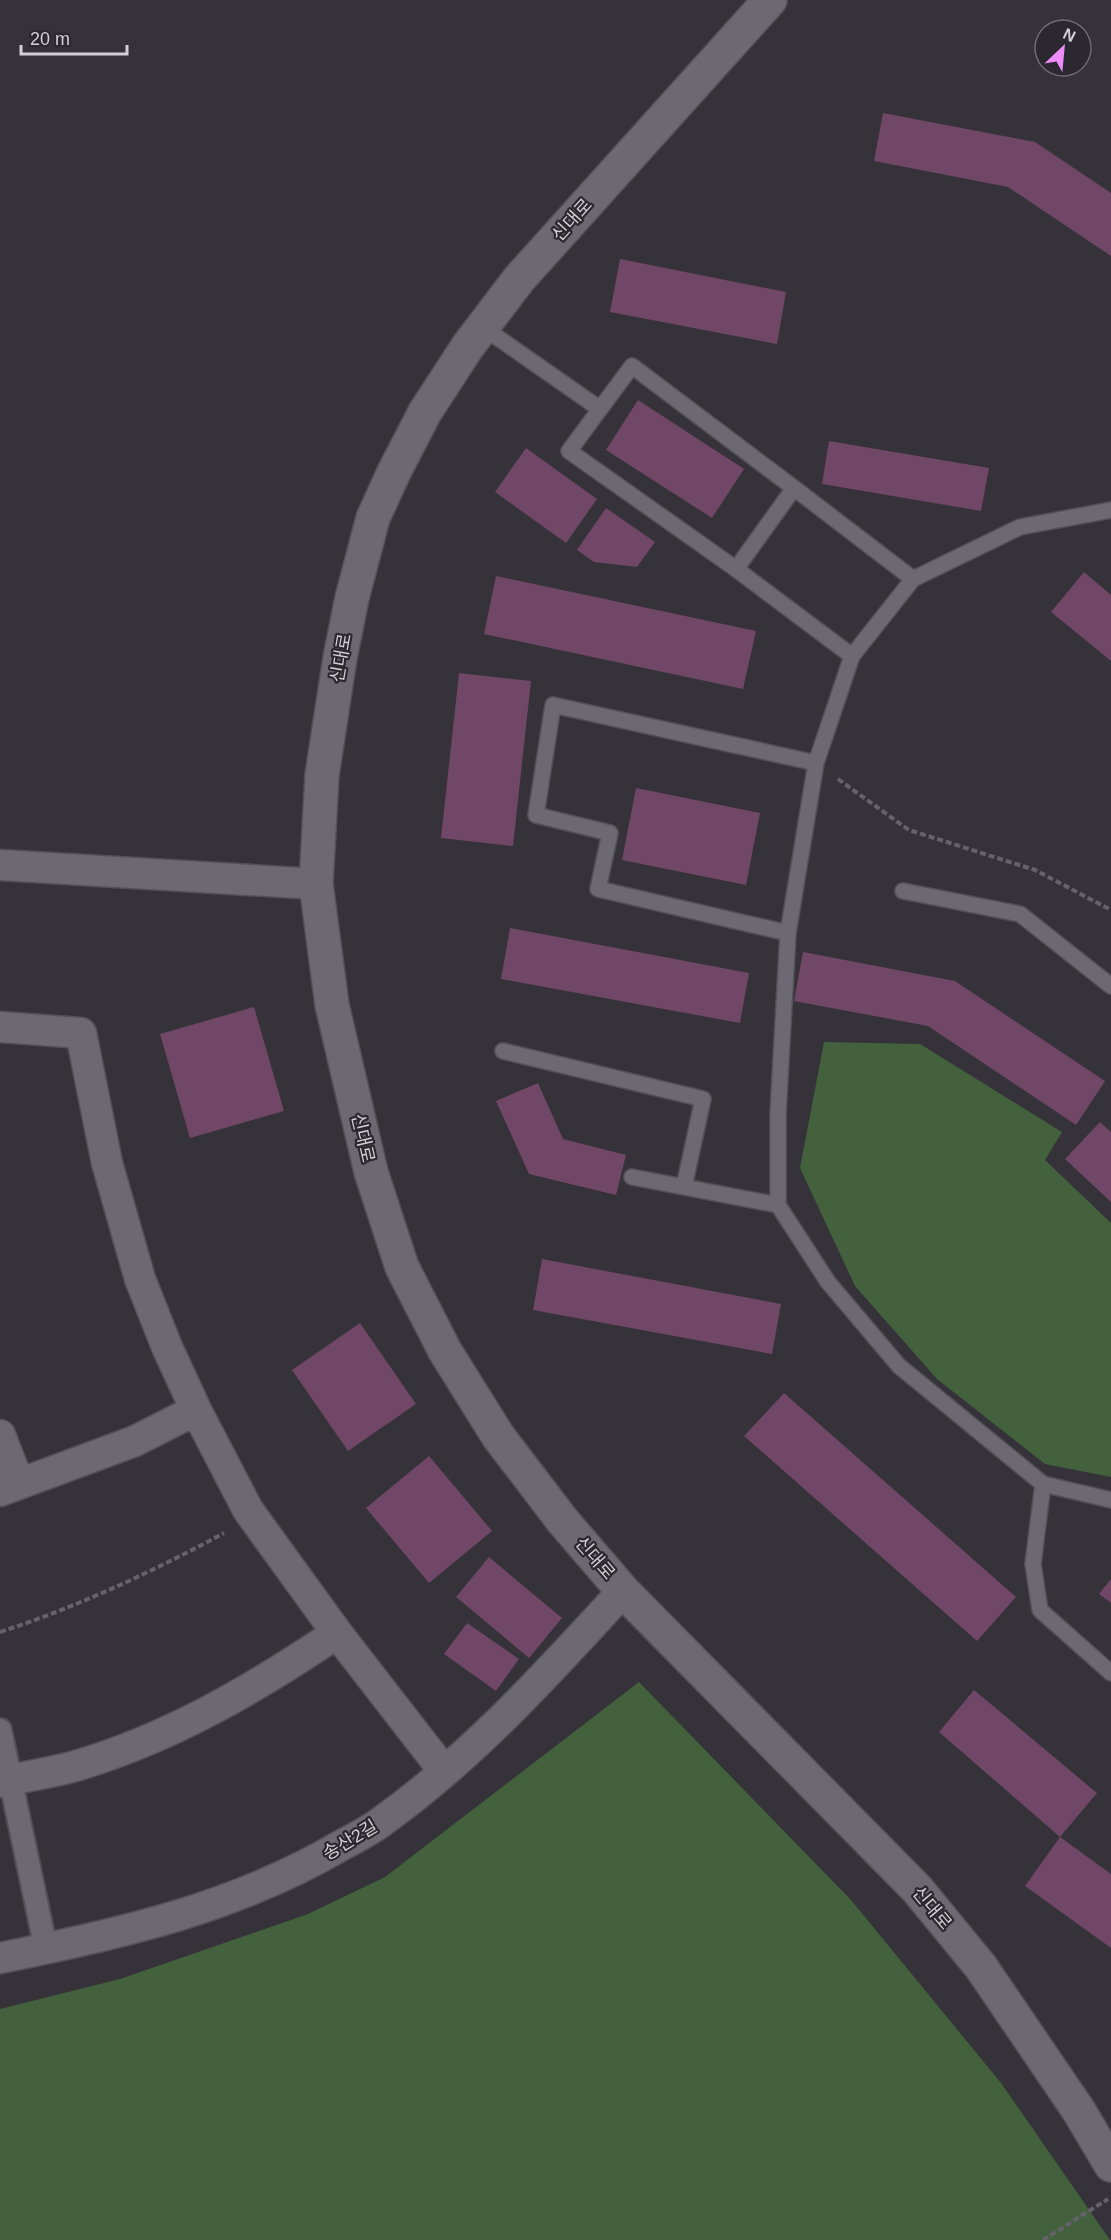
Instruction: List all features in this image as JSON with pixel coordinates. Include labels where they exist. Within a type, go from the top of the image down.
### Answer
[{"type":"main road","name":"신대로","points":[[770,0],[519,279],[481,327],[425,412],[373,518],[352,598],[340,658],[322,775],[316,884],[332,1005],[371,1172],[402,1267],[445,1351],[498,1436],[562,1520],[623,1591],[917,1889],[981,1967],[1079,2111],[1111,2165]]},
{"type":"street","points":[[0,865],[316,884]]},
{"type":"street","points":[[0,1027],[81,1033],[106,1162],[140,1279],[167,1347],[196,1410],[253,1517],[337,1633],[444,1771]]},
{"type":"street","points":[[0,1435],[9,1487],[135,1441],[196,1410]]},
{"type":"street","name":"송산2길","points":[[0,1958],[109,1936],[186,1915],[261,1887],[319,1859],[380,1823],[444,1771],[503,1718],[545,1676],[623,1591]]},
{"type":"street","points":[[5,1781],[72,1767],[141,1742],[227,1703],[337,1633]]},
{"type":"street","points":[[0,1730],[5,1781],[46,1949]]},
{"type":"lane","points":[[481,327],[600,410]]},
{"type":"lane","points":[[852,656],[736,569],[569,451],[632,366],[913,579]]},
{"type":"lane","points":[[736,569],[794,488]]},
{"type":"lane","points":[[1111,510],[1020,527],[913,579],[852,656],[816,763],[788,933],[778,1114],[778,1204],[828,1282],[899,1366],[1043,1484],[1111,1500]]},
{"type":"lane","points":[[788,933],[598,889],[610,833],[536,816],[553,705],[816,763]]},
{"type":"lane","points":[[903,891],[1020,914],[1111,986]]},
{"type":"lane","points":[[503,1051],[703,1099],[684,1187]]},
{"type":"lane","points":[[632,1177],[778,1204]]},
{"type":"lane","points":[[1043,1484],[1032,1564],[1040,1610],[1111,1673]]},
{"type":"path","points":[[816,763],[909,830],[1035,870],[1111,910]]},
{"type":"path","points":[[0,1632],[55,1613],[164,1565],[253,1517]]},
{"type":"path","points":[[1044,2240],[1111,2197]]},
{"type":"green space","points":[[824,1042],[920,1044],[1062,1132],[1045,1160],[1111,1223],[1111,1477],[1045,1464],[937,1379],[855,1286],[800,1168]]},
{"type":"green space","points":[[639,1682],[851,1900],[1001,2083],[1110,2240],[0,2240],[0,2009],[120,1979],[308,1914],[385,1877]]},
{"type":"building","points":[[883,113],[1035,142],[1111,193],[1111,256],[1008,187],[874,161]]},
{"type":"building","points":[[620,259],[786,292],[777,344],[610,312]]},
{"type":"building","points":[[638,400],[744,469],[712,518],[606,450]]},
{"type":"building","points":[[829,441],[989,468],[981,511],[822,484]]},
{"type":"building","points":[[526,448],[597,499],[566,543],[495,492]]},
{"type":"building","points":[[606,508],[655,542],[637,567],[594,562],[577,550]]},
{"type":"building","points":[[1084,572],[1111,595],[1111,661],[1051,612]]},
{"type":"building","points":[[496,576],[756,631],[743,689],[484,634]]},
{"type":"building","points":[[459,673],[531,681],[513,846],[441,838]]},
{"type":"building","points":[[636,788],[760,813],[746,885],[622,860]]},
{"type":"building","points":[[510,928],[749,973],[740,1023],[501,979]]},
{"type":"building","points":[[803,952],[955,981],[1105,1081],[1076,1125],[928,1026],[794,1001]]},
{"type":"building","points":[[254,1007],[284,1111],[190,1138],[160,1034]]},
{"type":"building","points":[[538,1083],[563,1139],[626,1155],[616,1195],[529,1174],[496,1101]]},
{"type":"building","points":[[1100,1122],[1111,1132],[1111,1202],[1065,1159]]},
{"type":"building","points":[[542,1259],[781,1304],[772,1354],[533,1310]]},
{"type":"building","points":[[360,1323],[416,1404],[348,1451],[292,1370]]},
{"type":"building","points":[[784,1393],[1016,1597],[977,1641],[744,1436]]},
{"type":"building","points":[[429,1456],[492,1531],[429,1583],[366,1508]]},
{"type":"building","points":[[489,1557],[562,1618],[529,1658],[456,1597]]},
{"type":"building","points":[[1111,1579],[1111,1603],[1099,1594]]},
{"type":"building","points":[[467,1623],[519,1659],[496,1691],[444,1654]]},
{"type":"building","points":[[974,1690],[1097,1793],[1060,1837],[939,1732]]},
{"type":"building","points":[[1060,1837],[1111,1874],[1111,1948],[1025,1886]]}]
